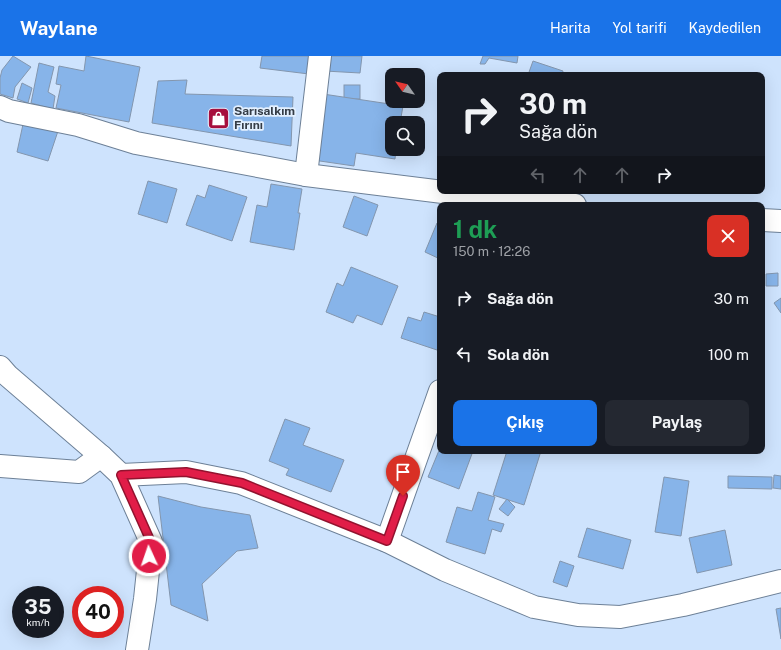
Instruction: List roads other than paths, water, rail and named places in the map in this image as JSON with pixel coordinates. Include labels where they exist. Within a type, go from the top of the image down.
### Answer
[{"type":"street","points":[[306,175],[320,56]]},
{"type":"street","points":[[0,107],[9,111],[78,125],[136,143],[306,175],[437,193]]},
{"type":"street","points":[[443,194],[493,201],[514,202]]},
{"type":"street","points":[[765,220],[781,221]]},
{"type":"street","points":[[0,367],[121,475],[151,542],[145,599],[137,650]]},
{"type":"street","points":[[387,541],[437,399]]},
{"type":"street","points":[[0,466],[79,472],[101,456]]},
{"type":"street","points":[[121,475],[186,472],[242,483],[387,541],[445,570],[534,607],[578,615],[620,617],[683,605],[781,581]]},
{"type":"place","name":"Sarısalkım Fırını","points":[[219,118]]}]
